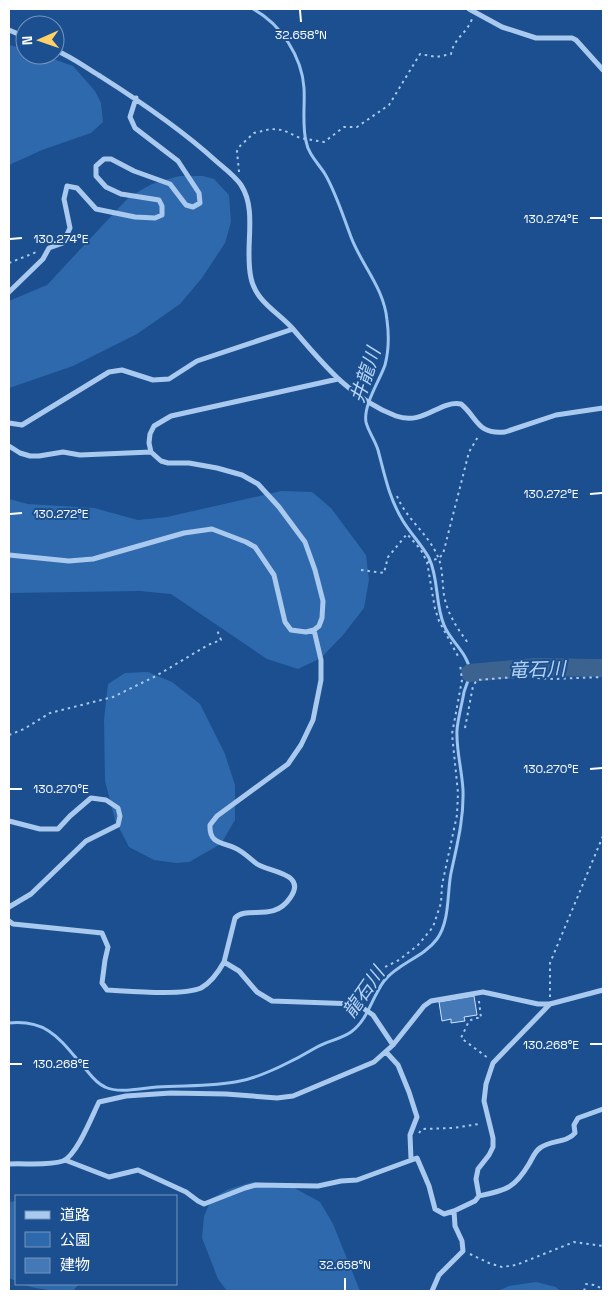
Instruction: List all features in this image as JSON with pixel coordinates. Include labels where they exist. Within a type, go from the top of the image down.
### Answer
[{"type":"street","points":[[469,9],[502,26],[536,38],[572,38],[603,70]]},
{"type":"street","points":[[65,54],[136,98],[204,150],[240,183],[246,195],[249,209],[249,263],[253,286],[260,299],[293,329],[303,343],[338,379],[364,401],[397,416],[408,418],[418,418],[449,405],[461,404],[476,423],[483,428],[497,433],[556,415],[603,408]]},
{"type":"street","points":[[9,292],[43,258],[49,248],[62,243],[70,228],[64,199],[67,186],[76,188],[96,209],[135,217],[155,218],[162,215],[162,206],[159,200],[121,194],[106,187],[96,176],[96,166],[104,159],[111,159],[170,184],[186,205],[193,207],[200,203],[199,193],[178,161],[136,128],[130,117],[136,98]]},
{"type":"street","points":[[9,423],[22,425],[109,372],[122,370],[153,380],[169,379],[197,361],[293,329]]},
{"type":"street","points":[[9,555],[69,561],[93,559],[184,533],[212,529],[255,547],[274,575],[285,622],[292,630],[298,632],[314,630],[319,626],[322,618],[323,601],[315,570],[305,542],[279,506],[258,484],[242,475],[190,463],[168,463],[161,461],[151,452],[149,443],[150,434],[154,426],[171,416],[338,379]]},
{"type":"street","points":[[9,446],[20,453],[30,456],[63,452],[80,455],[151,452]]},
{"type":"street","points":[[9,921],[13,924],[102,933],[108,947],[102,983],[107,990],[189,992],[202,987],[224,962],[237,915],[242,913],[270,913],[280,908],[290,899],[294,892],[291,878],[285,873],[266,869],[235,848],[218,842],[211,835],[210,824],[217,816],[288,764],[300,745],[313,720],[321,680],[321,660],[314,630]]},
{"type":"street","points":[[9,821],[40,830],[58,829],[91,798],[106,800],[118,808],[120,816],[118,825],[86,841],[31,894],[9,907]]},
{"type":"street","points":[[224,962],[239,971],[257,992],[272,1001],[357,1004],[370,1014],[393,1045]]},
{"type":"street","points":[[9,1164],[65,1160],[72,1154],[99,1102],[126,1096],[171,1093],[226,1094],[277,1098],[293,1096],[374,1062],[393,1045],[424,1006],[431,1001],[483,992],[538,1004],[550,1004],[603,990]]},
{"type":"street","points":[[479,1196],[476,1179],[478,1169],[493,1147],[493,1138],[484,1101],[486,1084],[494,1063],[550,1004]]},
{"type":"street","points":[[386,1052],[398,1065],[417,1117],[410,1135],[412,1160]]},
{"type":"street","points":[[65,1160],[109,1177],[138,1170],[186,1192],[204,1204],[256,1185],[318,1186],[356,1180],[417,1158],[429,1186],[435,1210],[444,1214],[474,1201],[479,1196],[502,1191],[513,1186],[525,1172],[539,1148],[549,1143],[572,1137],[575,1133],[574,1125],[578,1118],[603,1109]]},
{"type":"street","points":[[432,1291],[439,1275],[463,1251],[462,1241],[455,1226],[454,1211]]},
{"type":"path","points":[[240,183],[237,151],[254,132],[271,129],[283,130],[300,138],[324,142],[344,127],[357,127],[389,105],[420,54],[436,58],[451,54],[452,44],[471,23],[475,12]]},
{"type":"path","points":[[9,263],[49,248]]},
{"type":"path","points":[[428,562],[437,559],[443,554],[469,452],[473,442],[483,428]]},
{"type":"path","points":[[397,496],[404,511],[420,527],[431,542],[437,559],[448,610],[455,626],[468,643]]},
{"type":"path","points":[[361,570],[384,574],[388,557],[407,534],[421,550],[428,562],[435,609],[439,621],[459,658]]},
{"type":"path","points":[[9,735],[24,729],[50,713],[113,697],[156,676],[208,645],[221,640],[217,630]]},
{"type":"path","points":[[357,1004],[383,968],[399,960],[418,945],[433,927],[441,903],[442,885],[457,814],[458,793],[452,734],[462,680],[460,664]]},
{"type":"path","points":[[465,728],[473,686],[477,680],[516,677],[554,679],[603,676]]},
{"type":"path","points":[[550,1004],[550,962],[603,836]]},
{"type":"path","points":[[477,992],[481,1018],[469,1021],[461,1038],[494,1063]]},
{"type":"path","points":[[417,1138],[422,1129],[454,1128],[479,1124]]},
{"type":"path","points":[[463,1251],[489,1264],[502,1267],[516,1265],[574,1242],[603,1246]]},
{"type":"path","points":[[584,1291],[586,1284],[603,1289]]},
{"type":"green space","points":[[9,45],[15,46],[15,65],[65,65],[65,63],[73,66],[95,91],[101,103],[103,122],[91,133],[42,150],[9,165]]},
{"type":"green space","points":[[179,176],[203,176],[214,179],[229,195],[231,222],[225,243],[202,278],[180,304],[137,334],[73,366],[9,388],[9,301],[47,285],[129,197],[152,184]]},
{"type":"green space","points":[[281,491],[312,492],[331,508],[366,555],[369,580],[364,608],[343,635],[321,658],[298,669],[267,659],[171,594],[140,591],[9,593],[9,499],[28,504],[94,508],[138,520],[167,517]]},
{"type":"green space","points":[[148,672],[172,682],[200,704],[225,754],[235,785],[235,820],[221,844],[189,862],[176,863],[154,860],[129,847],[115,820],[105,781],[104,720],[108,684],[125,673]]},
{"type":"green space","points":[[253,1182],[289,1185],[320,1202],[333,1224],[360,1291],[227,1291],[218,1279],[202,1238],[204,1216],[212,1198],[229,1189]]},
{"type":"green space","points":[[15,1201],[15,1281],[9,1278],[9,1202]]},
{"type":"green space","points":[[536,1282],[556,1287],[560,1291],[498,1291],[509,1286]]},
{"type":"green space","points":[[25,1285],[78,1285],[73,1291],[41,1289]]},
{"type":"building","points":[[474,996],[477,1015],[464,1017],[465,1021],[451,1023],[451,1019],[442,1021],[439,1002]]},
{"type":"waterway","name":"龍石川","points":[[9,1023],[23,1023],[46,1029],[63,1043],[95,1080],[102,1086],[111,1089],[131,1090],[199,1086],[249,1079],[269,1072],[351,1032],[366,1015],[384,981],[396,970],[431,946],[437,939],[444,924],[451,873],[460,832],[463,790],[457,730],[464,692],[469,679],[469,665],[444,625],[429,558],[403,521],[394,504],[378,450],[366,422],[367,408],[385,365],[387,354],[388,326],[382,298],[351,237],[329,181],[307,146],[304,129],[304,88],[299,65],[294,53],[281,32],[263,15],[253,9]]},
{"type":"waterway","name":"竜石川","points":[[470,673],[535,667],[603,668]]},
{"type":"water label","name":"井龍川","points":[[365,375]]}]
